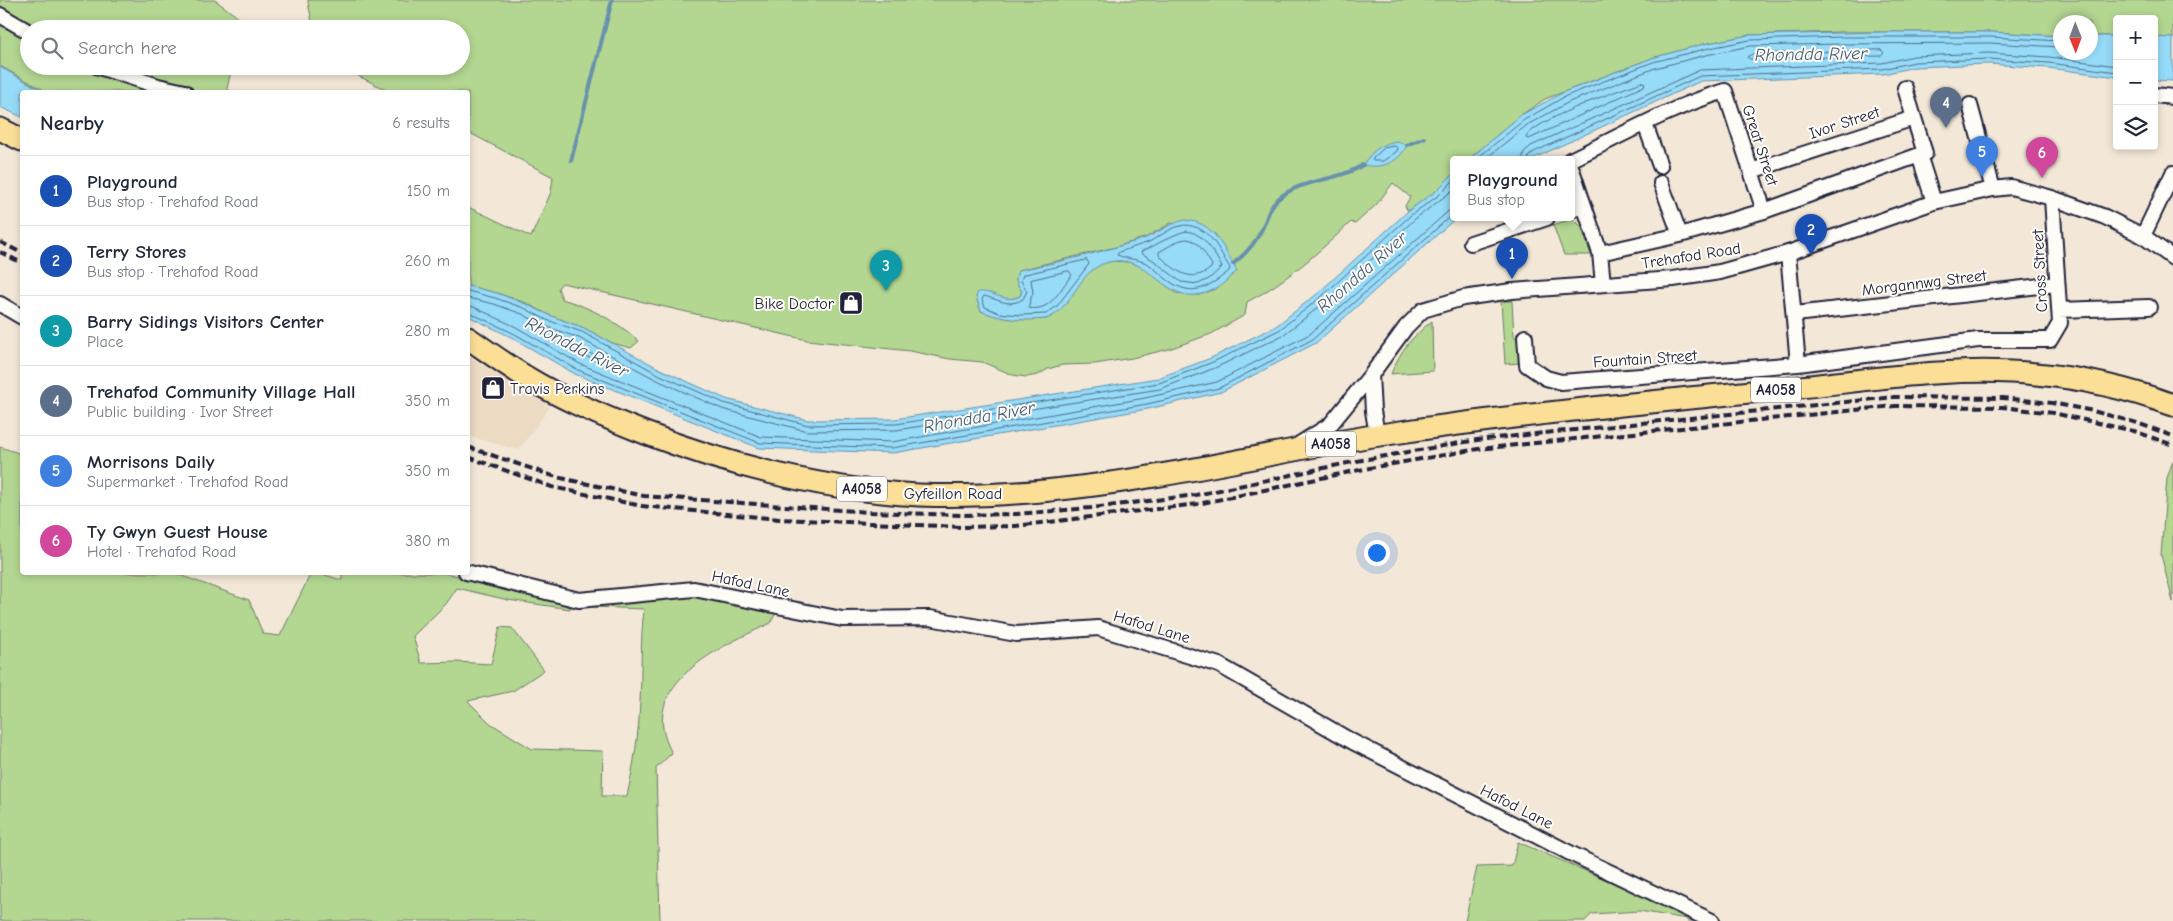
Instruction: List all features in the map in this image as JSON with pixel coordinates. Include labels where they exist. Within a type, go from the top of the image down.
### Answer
[{"type":"main road","points":[[0,129],[20,139]]},
{"type":"main road","name":"Gyfeillon Road","points":[[470,339],[528,379],[610,420],[691,450],[767,473],[839,486],[919,494],[1034,491],[1156,476],[1377,435]]},
{"type":"main road","name":"A4058","points":[[1377,435],[1554,413],[1953,373],[2034,373],[2072,378],[2147,396],[2173,405]]},
{"type":"street","points":[[0,15],[20,27]]},
{"type":"street","points":[[127,75],[178,90]]},
{"type":"street","points":[[1905,88],[1934,202]]},
{"type":"street","name":"Great Street","points":[[1645,124],[1710,95],[1725,91],[1764,211]]},
{"type":"street","points":[[2158,95],[2173,97]]},
{"type":"street","points":[[1970,105],[1993,189]]},
{"type":"street","name":"Ivor Street","points":[[1751,171],[1914,118]]},
{"type":"street","points":[[1575,158],[1645,124],[1660,166]]},
{"type":"street","points":[[1600,253],[1680,235],[1764,211],[1922,154]]},
{"type":"street","points":[[2144,236],[2173,173]]},
{"type":"street","points":[[1661,182],[1680,235]]},
{"type":"street","name":"Trehafod Road","points":[[1286,453],[1330,426],[1406,327],[1423,310],[1463,298],[1512,291],[1673,279],[1713,273],[1788,253],[1934,202],[2011,187],[2052,198],[2106,217],[2144,236],[2173,258]]},
{"type":"street","points":[[1575,194],[1577,208],[1600,253],[1603,284]]},
{"type":"street","name":"Cross Street","points":[[1798,364],[1978,340],[2050,340],[2060,323],[2052,198]]},
{"type":"street","points":[[1470,243],[1538,221]]},
{"type":"street","points":[[1788,253],[1798,364]]},
{"type":"street","name":"Morgannwg Street","points":[[1795,314],[2057,284]]},
{"type":"street","points":[[0,304],[20,316]]},
{"type":"street","points":[[2059,310],[2149,307]]},
{"type":"street","name":"Fountain Street","points":[[1525,337],[1527,365],[1546,378],[1561,382],[1798,364]]},
{"type":"street","points":[[1371,375],[1373,411],[1377,435]]},
{"type":"street","name":"Hafod Lane","points":[[470,573],[579,600],[694,589],[842,619],[930,618],[1016,634],[1098,628],[1219,665],[1362,746],[1570,853],[1712,921]]},
{"type":"shaded area","name":"Travis Perkins","points":[[470,357],[550,407],[519,450],[470,437]]},
{"type":"green space","points":[[0,0],[215,0],[242,20],[20,20],[20,75],[230,75],[227,89],[229,90],[43,90],[0,66]]},
{"type":"green space","points":[[308,0],[2173,0],[2173,38],[2158,37],[2158,15],[2113,15],[2113,36],[2098,36],[2098,15],[2053,15],[2053,36],[1991,32],[1841,32],[1749,35],[1704,44],[1652,58],[1545,99],[1521,115],[1473,156],[1450,156],[1450,177],[1436,191],[1408,211],[1405,206],[1410,197],[1393,183],[1376,205],[1355,224],[1351,222],[1289,276],[1247,302],[1245,315],[1211,334],[1169,349],[1132,358],[1095,364],[1062,365],[1048,369],[1038,375],[1026,377],[1013,375],[982,362],[950,359],[910,351],[807,340],[562,283],[558,288],[562,299],[593,311],[621,327],[639,341],[631,348],[612,343],[584,328],[549,315],[526,303],[470,286],[470,208],[531,237],[551,192],[553,177],[470,133],[470,90],[386,90],[357,75],[470,75],[470,20],[312,20]],"holes":[[[1171,223],[1215,234],[1237,271],[1215,289],[1199,295],[1176,293],[1146,268],[1129,262],[1110,261],[1093,267],[1047,319],[1014,319],[989,314],[981,311],[976,297],[990,293],[1005,298],[1016,298],[1020,296],[1022,291],[1016,281],[1019,270],[1116,247],[1147,237]]]},
{"type":"green space","points":[[1566,221],[1575,221],[1581,226],[1591,255],[1564,255],[1553,225]]},
{"type":"green space","points":[[1501,301],[1512,301],[1514,337],[1520,337],[1521,363],[1505,364]]},
{"type":"green space","points":[[1432,321],[1433,371],[1391,374],[1407,344]]},
{"type":"green space","points":[[0,447],[20,453],[20,575],[180,575],[249,600],[263,634],[280,636],[310,575],[325,575],[342,580],[342,575],[454,575],[571,601],[570,609],[508,600],[457,588],[446,604],[413,636],[421,663],[491,664],[500,627],[512,628],[544,670],[513,691],[468,701],[490,723],[532,749],[603,751],[602,796],[627,796],[639,725],[644,609],[592,607],[592,601],[706,595],[777,610],[771,623],[729,643],[689,671],[673,688],[664,707],[663,729],[672,753],[656,768],[660,921],[0,921]]},
{"type":"green space","points":[[2173,461],[2173,602],[2161,555],[2167,478]]},
{"type":"green space","points":[[1518,842],[1702,921],[1687,921],[1687,919],[1639,911],[1592,914],[1585,921],[1465,921],[1477,867],[1512,866]]},
{"type":"water","name":"Rhondda River","points":[[1991,32],[2053,36],[2053,60],[2098,60],[2098,36],[2113,36],[2113,76],[2048,68],[1988,64],[1915,67],[1883,74],[1701,81],[1539,156],[1473,156],[1521,115],[1564,92],[1652,58],[1704,44],[1749,35]]},
{"type":"water","points":[[2158,37],[2173,38],[2173,81],[2158,80]]},
{"type":"water","points":[[0,67],[41,90],[20,90],[20,116],[0,107]]},
{"type":"water","points":[[1397,141],[1407,145],[1404,151],[1394,160],[1383,165],[1363,165],[1377,149]]},
{"type":"water","name":"Rhondda River","points":[[1450,177],[1450,221],[1453,221],[1316,343],[1221,392],[1148,409],[893,453],[759,448],[575,374],[511,337],[470,317],[470,286],[497,293],[584,328],[662,370],[726,399],[808,420],[895,419],[1158,378],[1211,358],[1276,326],[1317,294],[1408,211],[1436,191]]},
{"type":"water","points":[[1185,220],[1195,222],[1211,231],[1222,245],[1237,271],[1223,284],[1213,290],[1197,295],[1183,294],[1171,289],[1137,265],[1124,261],[1109,262],[1090,272],[1065,305],[1049,318],[1011,319],[981,311],[976,297],[978,292],[1004,298],[1020,296],[1022,291],[1016,278],[1019,270],[1128,244]]},
{"type":"waterway","points":[[571,161],[612,0]]},
{"type":"waterway","points":[[1407,145],[1424,138]]},
{"type":"waterway","points":[[1233,264],[1253,244],[1262,229],[1270,209],[1287,192],[1308,183],[1342,175],[1363,165]]},
{"type":"railway","points":[[0,242],[20,252]]},
{"type":"railway","points":[[0,252],[20,262]]},
{"type":"railway","points":[[470,448],[556,477],[644,496],[869,512],[963,515],[1016,514],[1091,508],[1196,495],[1362,460],[1477,440],[1894,397],[2003,398],[2052,403],[2093,411],[2137,423],[2173,436]]},
{"type":"railway","points":[[470,458],[552,487],[642,506],[779,519],[962,527],[1016,526],[1198,504],[1364,469],[1478,449],[1895,406],[2002,407],[2053,413],[2134,431],[2173,445]]},
{"type":"place","name":"Trehafod Community Village Hall","points":[[1946,128]]},
{"type":"place","name":"Morrisons Daily","points":[[1982,177]]},
{"type":"place","name":"Ty Gwyn Guest House","points":[[2042,178]]},
{"type":"place","name":"Terry Stores","points":[[1811,255]]},
{"type":"place","name":"Playground","points":[[1512,279]]},
{"type":"place","name":"Barry Sidings Visitors Center","points":[[886,291]]},
{"type":"place","name":"Bike Doctor","points":[[851,303]]},
{"type":"place","name":"Travis Perkins","points":[[493,388]]}]
